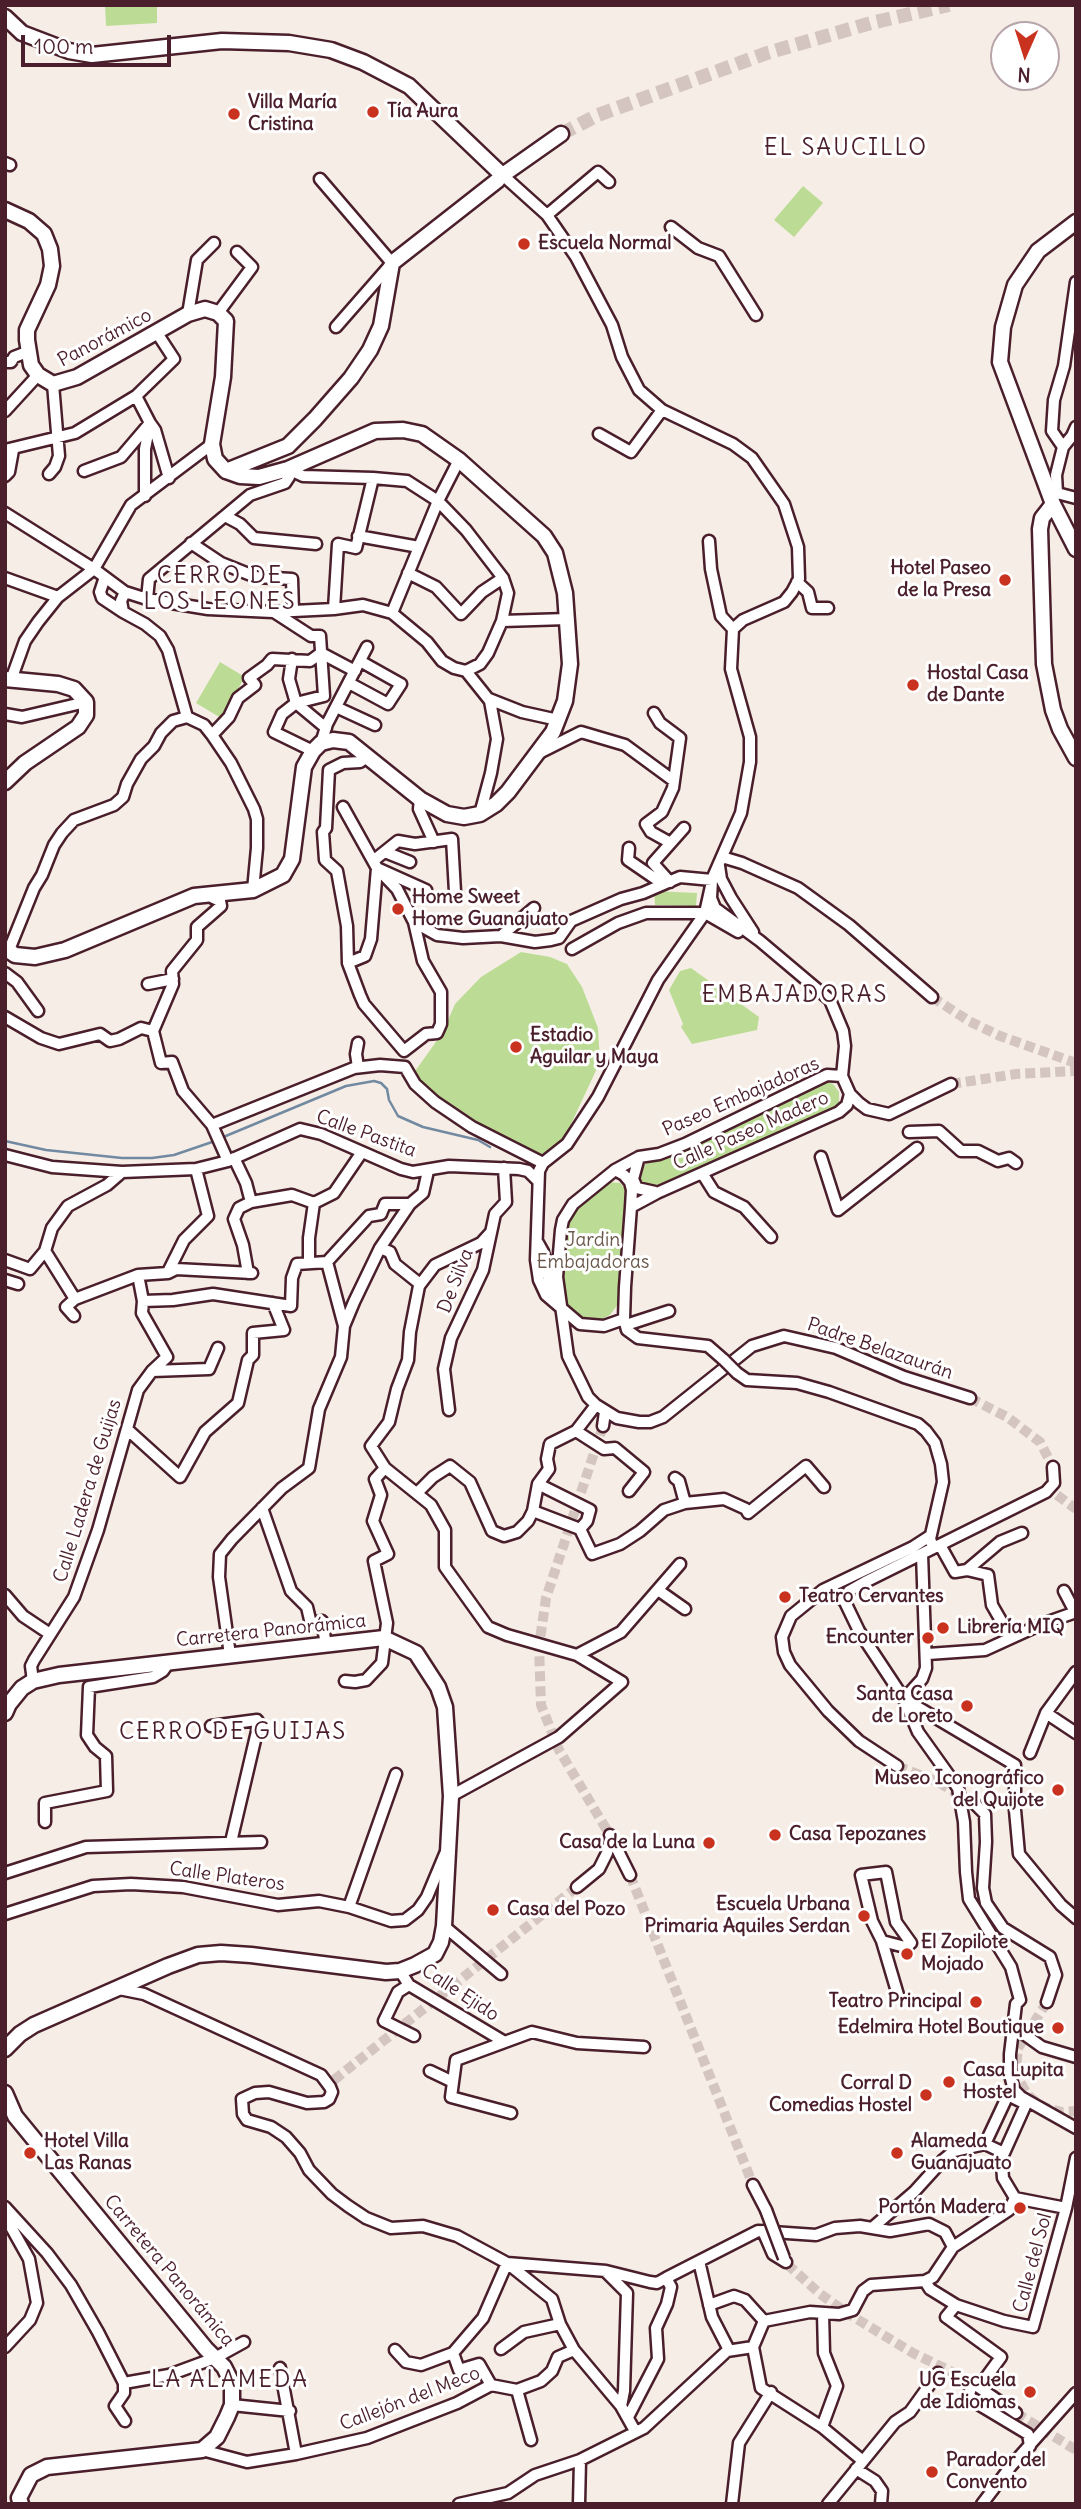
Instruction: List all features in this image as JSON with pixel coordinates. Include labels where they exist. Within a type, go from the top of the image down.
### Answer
[{"type":"street","points":[[5,17],[22,33],[69,51],[92,55],[222,41],[289,43],[331,50],[363,61],[410,86],[547,215],[576,257],[612,325],[629,375],[645,396],[662,410],[733,444],[752,458],[784,504],[798,547],[800,564],[797,582],[784,601],[743,620],[733,629],[731,668],[750,737],[750,762],[741,813],[712,880],[705,913],[658,980],[598,1097],[567,1144],[543,1163],[537,1180],[539,1280],[546,1295],[574,1320],[587,1326],[626,1325]]},
{"type":"street","points":[[336,327],[392,262],[561,134]]},
{"type":"street","points":[[547,215],[598,172],[609,182]]},
{"type":"street","points":[[320,178],[392,262]]},
{"type":"street","name":"Panorámico","points":[[5,210],[29,221],[44,234],[50,249],[52,266],[41,301],[27,330],[27,352],[38,375],[53,384],[77,377],[188,314],[205,309],[218,313]]},
{"type":"street","points":[[1076,222],[1038,251],[1019,279],[1006,314],[1000,362],[1076,550]]},
{"type":"street","points":[[671,227],[698,248],[719,256],[756,315]]},
{"type":"street","points":[[188,314],[197,260],[214,243]]},
{"type":"street","points":[[237,252],[251,267],[218,313],[226,321],[227,333],[212,444],[215,459],[226,471],[240,476],[259,477],[288,468],[375,430],[403,429],[422,434],[459,460],[544,536],[555,554],[561,570],[570,664],[569,684],[558,720],[538,754],[508,792],[480,814],[464,817],[447,814],[420,799],[349,742],[320,741],[274,732],[282,714],[296,702],[324,696],[320,636],[311,636],[273,612]]},
{"type":"street","points":[[226,471],[288,446],[351,378],[370,350],[381,326],[392,262]]},
{"type":"street","points":[[1063,447],[1052,431],[1054,400],[1064,366],[1076,282]]},
{"type":"street","points":[[5,476],[9,472],[9,450],[75,433],[136,396],[174,359],[157,333]]},
{"type":"street","points":[[5,362],[27,352]]},
{"type":"street","points":[[5,411],[38,375]]},
{"type":"street","points":[[49,474],[59,456],[53,384]]},
{"type":"street","points":[[136,396],[155,430],[169,478]]},
{"type":"street","points":[[599,434],[631,452],[662,410]]},
{"type":"street","points":[[84,471],[121,457],[150,423]]},
{"type":"street","points":[[145,496],[145,449],[150,423]]},
{"type":"street","points":[[1075,434],[1063,447],[1054,498],[1042,517],[1040,529],[1044,664],[1057,720],[1076,758]]},
{"type":"street","points":[[5,782],[25,763],[78,727],[86,715],[86,702],[74,689],[58,684],[8,679],[25,641],[58,597],[94,569],[131,505],[212,444]]},
{"type":"street","points":[[392,613],[438,501],[459,460]]},
{"type":"street","points":[[288,468],[303,476],[407,481],[438,501],[466,530],[503,578],[509,593],[502,621],[488,653],[480,664],[466,671]]},
{"type":"street","points":[[147,599],[149,579],[250,495],[285,483],[289,477],[288,468]]},
{"type":"street","points":[[259,477],[262,492]]},
{"type":"street","points":[[334,609],[338,544],[356,548],[373,478]]},
{"type":"street","points":[[1054,498],[1076,498]]},
{"type":"street","points":[[5,513],[94,569],[125,592],[147,599],[208,609],[273,612],[363,605],[392,613],[427,642],[442,661],[466,671],[489,699],[497,739],[480,814]]},
{"type":"street","points":[[225,516],[240,524],[254,538],[316,544]]},
{"type":"street","points":[[358,536],[419,547]]},
{"type":"street","points":[[709,541],[720,616],[733,629]]},
{"type":"street","points":[[191,543],[221,563],[256,577],[292,579],[292,610]]},
{"type":"street","points":[[408,573],[436,587],[461,614],[482,592],[503,578]]},
{"type":"street","points":[[105,577],[100,592],[102,598],[160,636],[168,650],[187,717]]},
{"type":"street","points":[[5,578],[58,597]]},
{"type":"street","points":[[797,582],[808,592],[812,608],[828,608]]},
{"type":"street","points":[[123,612],[121,601],[125,592]]},
{"type":"street","points":[[502,621],[567,619]]},
{"type":"street","points":[[253,890],[257,819],[230,762],[212,735],[204,725],[187,717],[173,721],[161,733],[154,746],[141,759],[123,797],[114,806],[74,820],[54,845],[7,949],[16,955],[35,957],[65,950],[194,896],[253,890],[283,875],[292,859],[304,767],[367,647]]},
{"type":"street","points":[[212,735],[229,717],[239,698],[255,685],[249,678],[272,659],[310,661],[321,653]]},
{"type":"street","points":[[321,653],[355,671]]},
{"type":"street","points":[[292,659],[289,679],[296,702],[320,741]]},
{"type":"street","points":[[349,683],[388,704],[401,684],[360,661]]},
{"type":"street","points":[[489,699],[522,712],[558,720]]},
{"type":"street","points":[[5,714],[22,716],[86,702]]},
{"type":"street","points":[[336,707],[375,725]]},
{"type":"street","points":[[654,713],[660,723],[680,738],[674,781],[662,812],[646,824],[651,832],[669,842]]},
{"type":"street","points":[[538,754],[581,732],[625,745],[674,781]]},
{"type":"street","points":[[344,807],[375,865],[397,888],[414,922],[423,961],[441,992],[442,1024],[437,1033],[426,1034],[404,1051],[364,1004],[348,963],[347,926],[337,871],[325,860],[323,832],[326,828],[329,770],[343,763],[360,762],[368,756]]},
{"type":"street","points":[[420,799],[419,809],[434,842]]},
{"type":"street","points":[[666,883],[653,863],[684,828]]},
{"type":"street","points":[[348,963],[365,956],[371,939],[375,865],[398,841],[415,844],[452,839],[455,892]]},
{"type":"street","points":[[629,848],[628,860],[666,883]]},
{"type":"street","points":[[385,852],[410,862]]},
{"type":"street","points":[[721,860],[742,863],[798,888],[849,926],[932,997]]},
{"type":"street","name":"Calle Paseo Madero","points":[[721,860],[721,879],[739,914],[760,941]]},
{"type":"street","points":[[375,865],[426,890]]},
{"type":"street","points":[[414,922],[437,936],[501,936],[534,942],[559,938],[572,921],[680,877],[712,880]]},
{"type":"street","name":"Calle Paseo Madero","points":[[712,880],[711,898],[715,908],[760,941],[830,1000],[843,1031],[845,1046],[842,1076]]},
{"type":"street","points":[[212,893],[214,900],[220,901],[221,906],[197,927],[197,940],[172,971],[173,984],[153,1031],[161,1063],[172,1062],[183,1091],[213,1129],[219,1145],[246,1183],[251,1202]]},
{"type":"street","points":[[501,936],[534,908]]},
{"type":"street","points":[[572,949],[618,923],[646,913],[705,913]]},
{"type":"street","name":"Calle Paseo Madero","points":[[705,913],[725,926],[760,941]]},
{"type":"street","points":[[5,973],[17,982],[38,1011]]},
{"type":"street","points":[[148,984],[173,979]]},
{"type":"street","points":[[5,1017],[41,1038],[59,1044],[100,1034],[110,1041],[119,1040],[141,1028],[153,1031]]},
{"type":"street","points":[[358,1043],[358,1067]]},
{"type":"street","points":[[213,1129],[358,1067],[405,1067],[415,1084],[472,1127],[543,1163]]},
{"type":"street","name":"Paseo Embajadoras","points":[[563,1333],[557,1304],[558,1248],[563,1220],[573,1204],[615,1170],[639,1157],[659,1154],[685,1144],[827,1075],[842,1076],[850,1094]]},
{"type":"street","points":[[850,1094],[867,1108],[889,1114],[951,1084]]},
{"type":"street","name":"Calle Paseo Madero","points":[[631,1207],[657,1192],[839,1112],[847,1105],[850,1094]]},
{"type":"street","name":"Calle Pastita","points":[[5,1156],[52,1167],[122,1172],[197,1169],[231,1159],[300,1129],[321,1134],[413,1172],[449,1166],[504,1168],[528,1171],[537,1180]]},
{"type":"street","points":[[909,1132],[940,1131],[961,1151],[978,1151],[999,1161],[1009,1158],[1016,1163]]},
{"type":"street","points":[[821,1157],[838,1210],[917,1148]]},
{"type":"street","points":[[74,1316],[66,1307],[75,1299],[138,1275],[168,1273],[176,1269],[250,1273],[234,1219],[239,1208],[251,1202],[292,1195],[314,1203],[334,1193],[362,1152]]},
{"type":"street","name":"Calle Paseo Madero","points":[[639,1157],[633,1179],[636,1188],[657,1192]]},
{"type":"street","name":"De Silva","points":[[449,1410],[444,1369],[451,1338],[483,1270],[495,1214],[506,1202],[504,1168]]},
{"type":"street","points":[[168,1273],[184,1240],[208,1216],[197,1169]]},
{"type":"street","points":[[615,1170],[624,1175],[632,1190],[626,1325],[638,1338],[708,1346],[747,1380],[797,1383],[918,1424],[935,1443],[943,1482],[930,1542],[939,1546],[955,1572],[967,1570],[988,1575],[992,1605],[1011,1638]]},
{"type":"street","points":[[230,1655],[219,1577],[220,1554],[262,1508],[309,1468],[319,1409],[341,1357],[344,1326],[380,1248],[410,1204],[423,1193],[428,1171]]},
{"type":"street","points":[[5,1260],[30,1269],[45,1251],[52,1228],[68,1206],[107,1185],[122,1172]]},
{"type":"street","points":[[702,1173],[714,1192],[744,1207],[771,1237]]},
{"type":"street","points":[[309,1262],[314,1203]]},
{"type":"street","points":[[143,1301],[173,1300],[213,1293],[291,1306],[292,1278],[297,1264],[327,1262],[369,1216],[380,1214],[385,1204],[410,1204]]},
{"type":"street","points":[[451,1796],[559,1737],[622,1683],[620,1679],[577,1655],[488,1627],[445,1567],[445,1530],[431,1505],[385,1468],[372,1446],[389,1422],[408,1360],[410,1332],[420,1284],[435,1265],[481,1243],[491,1232]]},
{"type":"street","points":[[380,1248],[390,1252],[396,1264],[420,1284]]},
{"type":"street","points":[[45,1251],[75,1299]]},
{"type":"street","points":[[327,1262],[344,1326]]},
{"type":"street","name":"Calle Ladera de Guijas","points":[[33,1681],[31,1666],[74,1597],[98,1530],[138,1390],[167,1357],[142,1312],[143,1301],[138,1275]]},
{"type":"street","points":[[5,1280],[18,1284]]},
{"type":"street","points":[[128,1430],[180,1477],[205,1432],[238,1403],[248,1360],[253,1355],[253,1334],[284,1330],[274,1304]]},
{"type":"street","points":[[563,1333],[573,1328],[626,1325],[669,1311]]},
{"type":"street","name":"Padre Belazaurán","points":[[563,1333],[568,1356],[589,1397],[605,1412],[628,1421],[650,1422],[663,1417],[751,1346],[770,1338],[784,1336],[836,1348],[904,1377],[970,1398]]},
{"type":"street","points":[[152,1371],[209,1369],[218,1348]]},
{"type":"street","points":[[417,1493],[433,1477],[450,1466],[470,1482],[492,1531],[504,1536],[517,1532],[533,1511],[538,1485],[548,1469],[550,1444],[576,1432],[596,1405]]},
{"type":"street","points":[[603,1426],[605,1412]]},
{"type":"street","points":[[576,1432],[604,1448],[614,1448],[644,1472],[629,1491]]},
{"type":"street","points":[[533,1511],[580,1529],[592,1554],[620,1544],[664,1510],[685,1503],[724,1499],[746,1508],[748,1513],[806,1466],[824,1488]]},
{"type":"street","points":[[845,1602],[852,1589],[1053,1492],[1056,1476],[1053,1467]]},
{"type":"street","points":[[345,1681],[366,1680],[382,1663],[387,1623],[374,1561],[388,1554],[373,1521],[381,1495],[375,1479],[385,1468]]},
{"type":"street","points":[[675,1478],[679,1481],[685,1503]]},
{"type":"street","points":[[538,1485],[590,1510],[587,1521],[580,1529]]},
{"type":"street","points":[[262,1508],[291,1591],[307,1607],[311,1624],[322,1621],[326,1645]]},
{"type":"street","points":[[967,1570],[1000,1542],[1022,1533]]},
{"type":"street","points":[[897,1766],[859,1741],[828,1711],[785,1656],[782,1637],[789,1620],[825,1589],[913,1547],[930,1536]]},
{"type":"street","points":[[904,1699],[922,1679],[926,1668],[922,1554]]},
{"type":"street","points":[[577,1655],[621,1632],[680,1564]]},
{"type":"street","points":[[825,1589],[832,1590],[845,1602],[859,1631],[904,1699],[918,1732],[957,1788],[964,1822],[969,1899],[1011,1967],[1020,2000],[1016,2004],[1009,2067],[1014,2090],[1021,2097],[1076,2128]]},
{"type":"street","points":[[658,1590],[685,1609]]},
{"type":"street","points":[[928,1654],[985,1650],[1075,1612],[1064,1591]]},
{"type":"street","points":[[5,1595],[23,1616],[50,1634]]},
{"type":"street","name":"Carretera Panorámica","points":[[5,2049],[34,2025],[198,1955],[251,1955],[374,1971],[400,1971],[435,1954],[444,1926],[451,1796],[445,1707],[438,1687],[416,1653],[384,1638],[170,1661],[59,1675],[33,1681]]},
{"type":"street","points":[[45,1822],[45,1803],[107,1791],[106,1756],[95,1747],[87,1735],[89,1687],[153,1677],[163,1671],[170,1661]]},
{"type":"street","points":[[1030,1753],[1046,1713],[1076,1672]]},
{"type":"street","points":[[5,1713],[22,1688],[33,1681]]},
{"type":"street","points":[[904,1699],[1015,1765],[1019,1854],[1061,1905],[1076,1918]]},
{"type":"street","points":[[1046,1713],[1076,1733]]},
{"type":"street","points":[[211,1726],[257,1720],[260,1723],[231,1842]]},
{"type":"street","points":[[349,1907],[396,1774]]},
{"type":"street","points":[[975,1804],[985,1814],[983,1888],[986,1903],[1003,1928],[1050,1957],[1056,1975],[1047,2002]]},
{"type":"street","points":[[577,1887],[598,1868],[607,1853],[610,1834],[630,1875]]},
{"type":"street","points":[[5,1873],[86,1847],[261,1842]]},
{"type":"street","name":"Calle Plateros","points":[[5,1914],[93,1886],[131,1884],[183,1887],[278,1905],[319,1901],[349,1907],[391,1921],[405,1920],[418,1910],[427,1897],[446,1851]]},
{"type":"street","points":[[882,1941],[905,1947],[911,1943],[896,1923],[887,1872],[861,1875],[872,1921],[882,1941],[898,1995]]},
{"type":"street","points":[[444,1926],[501,1974]]},
{"type":"street","name":"Calle Ejido","points":[[400,1971],[409,1984],[503,2041]]},
{"type":"street","points":[[409,1984],[398,1992],[384,2021],[414,2036]]},
{"type":"street","points":[[115,1990],[133,1990],[144,1994],[321,2075],[332,2083],[330,2099],[324,2102],[307,2103],[269,2092],[255,2092],[242,2099],[240,2107],[247,2120],[271,2127],[286,2137],[300,2153],[309,2170],[332,2194],[366,2218],[391,2228],[423,2226],[457,2236],[507,2263],[552,2299],[560,2324],[574,2350],[621,2406],[635,2431]]},
{"type":"street","points":[[1014,2027],[1042,2047],[1076,2057]]},
{"type":"street","points":[[511,2113],[451,2097],[456,2060],[531,2032],[578,2043],[644,2047]]},
{"type":"street","points":[[430,2071],[453,2082]]},
{"type":"street","name":"Carretera Panorámica","points":[[5,2093],[15,2116],[224,2367],[232,2383],[232,2405]]},
{"type":"street","points":[[872,2228],[914,2192],[954,2151],[985,2144],[1004,2152],[1026,2104],[1007,2095],[985,2144]]},
{"type":"street","points":[[1001,2151],[1003,2178],[1015,2197],[1066,2208]]},
{"type":"street","name":"Calle del Sol","points":[[956,2305],[1004,2321],[1033,2327],[1072,2192],[1076,2158]]},
{"type":"street","points":[[753,2185],[766,2210],[786,2262],[773,2254],[763,2231]]},
{"type":"street","points":[[764,2321],[810,2312],[839,2314],[853,2310],[863,2291],[871,2285],[925,2281],[933,2277],[953,2247],[1009,2210],[1015,2197]]},
{"type":"street","points":[[5,2209],[6,2218],[29,2259],[37,2303],[30,2320],[5,2347]]},
{"type":"street","points":[[5,2209],[47,2253],[71,2285],[124,2383],[124,2393],[115,2406],[125,2421]]},
{"type":"street","points":[[507,2263],[606,2271],[657,2283],[758,2231],[816,2235],[835,2228],[860,2227],[890,2231],[929,2224],[945,2232],[953,2247]]},
{"type":"street","points":[[699,2261],[712,2317],[729,2350]]},
{"type":"street","points":[[395,2350],[406,2362],[421,2365],[453,2353],[483,2318],[507,2263]]},
{"type":"street","points":[[606,2271],[627,2293],[624,2391],[621,2406]]},
{"type":"street","points":[[628,2417],[658,2359],[656,2328],[671,2287],[666,2278]]},
{"type":"street","points":[[925,2281],[930,2289],[956,2305],[946,2317],[1001,2357],[974,2384],[970,2394],[973,2401],[1028,2434],[1030,2446]]},
{"type":"street","points":[[709,2305],[734,2296],[745,2301],[764,2321]]},
{"type":"street","points":[[822,2312],[824,2353],[837,2386],[822,2427]]},
{"type":"street","points":[[764,2321],[752,2347],[761,2388],[822,2427],[875,2481],[882,2491],[881,2504]]},
{"type":"street","points":[[501,2350],[524,2332],[560,2324]]},
{"type":"street","points":[[124,2383],[169,2375],[215,2358],[244,2343]]},
{"type":"street","points":[[459,2504],[508,2493],[535,2475],[580,2460],[635,2431],[653,2421],[729,2350],[752,2347]]},
{"type":"street","points":[[531,2440],[517,2390],[541,2381],[552,2371],[558,2357],[574,2350]]},
{"type":"street","points":[[453,2353],[459,2370],[479,2364],[491,2385]]},
{"type":"street","points":[[280,2368],[296,2454]]},
{"type":"street","points":[[828,2504],[895,2422],[910,2412],[938,2372]]},
{"type":"street","points":[[974,2384],[1016,2413]]},
{"type":"street","name":"Callejón del Meco","points":[[202,2450],[247,2462],[296,2454],[367,2438],[457,2403],[491,2385],[517,2390]]},
{"type":"street","points":[[732,2504],[739,2443],[771,2392]]},
{"type":"street","points":[[982,2504],[1011,2466],[1076,2393]]},
{"type":"street","points":[[20,2504],[19,2498],[31,2475],[47,2467],[202,2450],[217,2437],[232,2405],[290,2411]]},
{"type":"street","points":[[579,2504],[580,2460]]},
{"type":"green space","points":[[105,5],[157,5],[157,23],[106,26]]},
{"type":"green space","points":[[803,186],[823,203],[794,237],[774,220]]},
{"type":"green space","points":[[220,662],[245,677],[221,718],[196,703]]},
{"type":"green space","points":[[654,891],[697,893],[696,906],[655,905]]},
{"type":"green space","name":"Estadio Aguilar y Maya","points":[[521,952],[550,957],[567,964],[582,987],[598,1028],[600,1062],[564,1139],[540,1158],[502,1140],[422,1091],[413,1074],[443,1032],[455,1004],[481,977]]},
{"type":"green space","points":[[691,968],[759,1017],[757,1030],[692,1044],[681,1027],[683,1024],[669,990],[680,971]]},
{"type":"green space","name":"Jardin Embajadoras","points":[[825,1081],[833,1084],[839,1092],[839,1107],[655,1189],[639,1183],[639,1170],[646,1164]]},
{"type":"green space","name":"Jardin Embajadoras","points":[[607,1182],[620,1183],[628,1195],[621,1300],[610,1315],[588,1321],[579,1318],[566,1307],[562,1298],[561,1249],[571,1214]]},
{"type":"waterway","points":[[221,1138],[346,1086],[374,1081],[387,1089],[389,1100],[398,1116],[423,1127],[478,1140],[490,1147]]},
{"type":"waterway","points":[[5,1141],[46,1150],[122,1158],[174,1155],[215,1141]]},
{"type":"tunnel","points":[[561,134],[598,115],[767,53],[871,23],[949,5]]},
{"type":"tunnel","points":[[932,997],[969,1021],[1000,1036],[1076,1063]]},
{"type":"tunnel","points":[[951,1084],[1016,1074],[1076,1071]]},
{"type":"tunnel","points":[[970,1398],[1007,1417],[1040,1442],[1053,1467]]},
{"type":"tunnel","points":[[603,1426],[546,1598],[539,1646],[541,1705],[559,1750],[608,1832]]},
{"type":"tunnel","points":[[1057,1495],[1076,1509]]},
{"type":"tunnel","points":[[897,1766],[938,1782],[975,1804]]},
{"type":"tunnel","points":[[630,1875],[753,2185]]},
{"type":"tunnel","points":[[334,2080],[577,1887]]},
{"type":"tunnel","points":[[1047,2002],[1018,2048],[1016,2068],[1019,2080],[1027,2094],[1037,2103],[1062,2112],[1076,2111]]},
{"type":"tunnel","points":[[787,2264],[819,2293],[847,2313],[913,2353],[971,2381]]},
{"type":"tunnel","points":[[1016,2413],[1076,2450]]},
{"type":"place","name":"Tía Aura","points":[[373,112]]},
{"type":"place","name":"Villa María Cristina","points":[[234,114]]},
{"type":"place","name":"Escuela Normal","points":[[524,244]]},
{"type":"place","name":"Hotel Paseo de la Presa","points":[[1005,580]]},
{"type":"place","name":"Hostal Casa de Dante","points":[[913,685]]},
{"type":"place","name":"Home Sweet Home Guanajuato","points":[[398,909]]},
{"type":"place","name":"Estadio Aguilar y Maya","points":[[516,1047]]},
{"type":"place","name":"Teatro Cervantes","points":[[785,1597]]},
{"type":"place","name":"Librería MIQ","points":[[943,1628]]},
{"type":"place","name":"Encounter","points":[[928,1638]]},
{"type":"place","name":"Santa Casa de Loreto","points":[[967,1706]]},
{"type":"place","name":"Museo Iconográfico del Quijote","points":[[1058,1790]]},
{"type":"place","name":"Casa Tepozanes","points":[[775,1835]]},
{"type":"place","name":"Casa de la Luna","points":[[709,1843]]},
{"type":"place","name":"Casa del Pozo","points":[[493,1910]]},
{"type":"place","name":"Escuela Urbana Primaria Aquiles Serdan","points":[[864,1916]]},
{"type":"place","name":"El Zopilote Mojado","points":[[907,1954]]},
{"type":"place","name":"Teatro Principal","points":[[976,2002]]},
{"type":"place","name":"Edelmira Hotel Boutique","points":[[1058,2028]]},
{"type":"place","name":"Casa Lupita Hostel","points":[[949,2082]]},
{"type":"place","name":"Corral D Comedias Hostel","points":[[926,2095]]},
{"type":"place","name":"Hotel Villa Las Ranas","points":[[30,2153]]},
{"type":"place","name":"Alameda Guanajuato","points":[[897,2153]]},
{"type":"place","name":"Portón Madera","points":[[1020,2208]]},
{"type":"place","name":"UG Escuela de Idiomas","points":[[1030,2392]]},
{"type":"place","name":"Parador del Convento","points":[[932,2472]]},
{"type":"district","name":"EL SAUCILLO","points":[[846,148]]},
{"type":"district","name":"CERRO DE LOS LEONES","points":[[220,589]]},
{"type":"district","name":"EMBAJADORAS","points":[[795,995]]},
{"type":"district","name":"CERRO DE GUIJAS","points":[[233,1732]]},
{"type":"district","name":"LA ALAMEDA","points":[[230,2380]]}]
